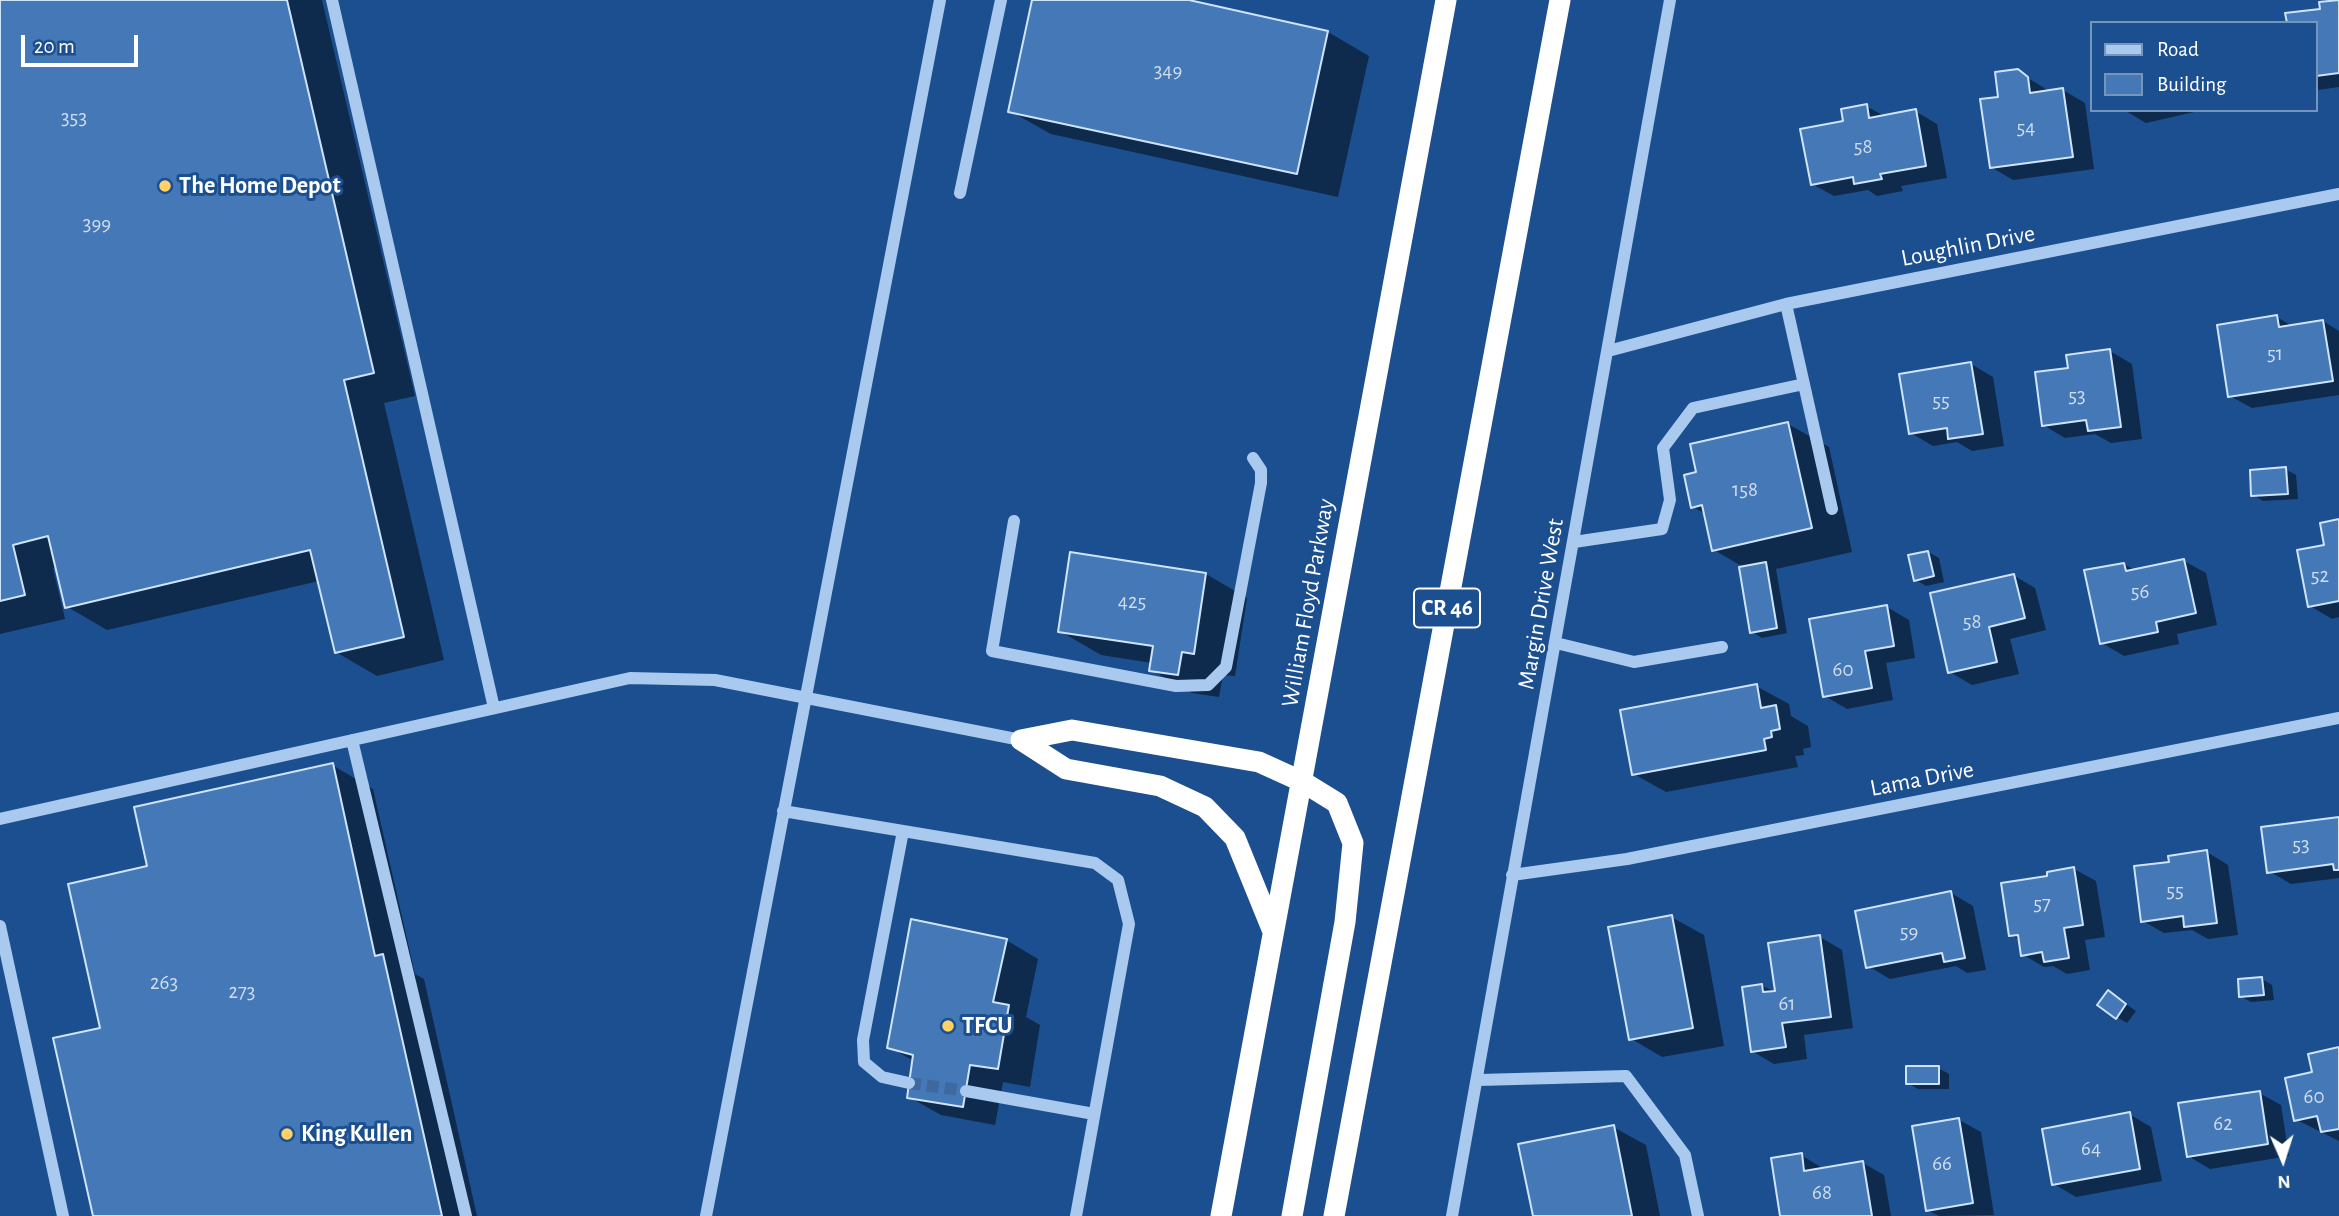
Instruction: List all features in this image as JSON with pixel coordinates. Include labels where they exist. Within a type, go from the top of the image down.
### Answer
[{"type":"highway","name":"William Floyd Parkway","points":[[1221,1216],[1446,0]]},
{"type":"highway","name":"CR 46","points":[[1334,1216],[1559,0]]},
{"type":"highway","points":[[1021,740],[1072,730],[1259,762],[1303,782],[1337,803],[1353,843],[1345,922],[1292,1216]]},
{"type":"highway","points":[[1021,740],[1066,769],[1160,786],[1205,807],[1235,838],[1274,933]]},
{"type":"street","points":[[332,0],[494,708]]},
{"type":"street","points":[[706,1216],[940,0]]},
{"type":"street","points":[[960,193],[1001,0]]},
{"type":"street","name":"Margin Drive West","points":[[1452,1216],[1479,1080],[1512,875],[1670,0]]},
{"type":"street","name":"Loughlin Drive","points":[[1608,351],[1786,304],[2339,194]]},
{"type":"street","points":[[1786,304],[1832,509]]},
{"type":"street","points":[[1574,542],[1662,529],[1670,500],[1663,448],[1693,408],[1804,384]]},
{"type":"street","points":[[1014,520],[992,651],[1175,686],[1208,685],[1226,667],[1261,483],[1261,470],[1253,458]]},
{"type":"street","points":[[1556,643],[1634,662],[1722,647]]},
{"type":"street","points":[[0,819],[630,678],[715,680],[1021,740]]},
{"type":"street","name":"Lama Drive","points":[[1512,875],[1617,861],[2339,718]]},
{"type":"street","points":[[352,740],[466,1216]]},
{"type":"street","points":[[783,811],[1095,863],[1118,880],[1129,924],[1076,1216]]},
{"type":"street","points":[[903,831],[863,1040],[864,1062],[882,1077],[909,1083]]},
{"type":"street","points":[[0,926],[63,1216]]},
{"type":"street","points":[[1479,1080],[1626,1076],[1685,1155],[1698,1216]]},
{"type":"street","points":[[966,1091],[1094,1114]]},
{"type":"building","name":"The Home Depot","points":[[0,0],[287,0],[374,373],[344,380],[404,637],[335,653],[310,550],[65,608],[48,536],[13,545],[25,595],[0,601]]},
{"type":"building","points":[[1032,0],[1189,0],[1328,31],[1297,174],[1008,112]]},
{"type":"building","points":[[2339,0],[2339,73],[2318,76],[2318,21],[2287,21],[2285,13],[2320,9],[2319,2]]},
{"type":"building","points":[[2018,69],[2028,77],[2030,93],[2063,88],[2073,157],[1990,168],[1980,99],[1998,97],[1995,72]]},
{"type":"building","points":[[1867,104],[1869,118],[1916,109],[1926,166],[1880,174],[1882,179],[1854,184],[1853,177],[1811,185],[1800,129],[1843,121],[1841,109]]},
{"type":"building","points":[[2277,315],[2279,327],[2323,320],[2333,381],[2228,397],[2217,325]]},
{"type":"building","points":[[2110,349],[2121,427],[2088,431],[2086,420],[2042,426],[2035,372],[2068,368],[2066,355]]},
{"type":"building","points":[[1971,362],[1983,434],[1948,439],[1947,428],[1909,434],[1899,374]]},
{"type":"building","points":[[1788,422],[1812,528],[1712,551],[1702,505],[1691,508],[1684,475],[1696,472],[1690,444]]},
{"type":"building","points":[[2286,467],[2288,494],[2251,496],[2250,470]]},
{"type":"building","points":[[2339,519],[2339,601],[2308,607],[2297,550],[2324,545],[2320,523]]},
{"type":"building","points":[[1928,551],[1934,576],[1914,581],[1908,555]]},
{"type":"building","points":[[1070,552],[1206,573],[1194,654],[1182,652],[1178,675],[1149,671],[1153,646],[1058,632]]},
{"type":"building","points":[[2184,559],[2196,613],[2156,622],[2158,632],[2100,644],[2084,570],[2124,563],[2126,571]]},
{"type":"building","points":[[1766,562],[1777,628],[1750,633],[1739,567]]},
{"type":"building","points":[[2014,574],[2025,618],[1989,627],[1997,662],[1948,673],[1930,593]]},
{"type":"building","points":[[1887,605],[1894,646],[1865,651],[1872,688],[1823,697],[1809,619]]},
{"type":"building","points":[[1757,684],[1761,708],[1776,705],[1780,729],[1771,731],[1772,737],[1764,739],[1766,750],[1632,775],[1620,710]]},
{"type":"building","points":[[333,763],[375,956],[383,954],[442,1216],[93,1216],[53,1038],[100,1028],[68,884],[147,866],[134,807]]},
{"type":"building","points":[[2339,817],[2339,870],[2334,870],[2333,864],[2267,873],[2261,827]]},
{"type":"building","points":[[2207,850],[2217,923],[2184,927],[2183,916],[2141,922],[2134,866],[2169,862],[2168,856]]},
{"type":"building","points":[[2074,867],[2083,925],[2064,928],[2069,958],[2044,962],[2042,952],[2021,956],[2018,935],[2009,936],[2001,883],[2047,876],[2047,872]]},
{"type":"building","points":[[1951,891],[1965,958],[1944,962],[1942,953],[1866,968],[1855,911]]},
{"type":"building","points":[[1672,915],[1693,1028],[1629,1040],[1608,927]]},
{"type":"building","name":"TFCU","points":[[911,919],[1007,939],[993,1002],[1009,1005],[998,1069],[970,1065],[963,1107],[907,1098],[913,1055],[887,1048]]},
{"type":"building","points":[[1820,935],[1831,1017],[1782,1023],[1786,1047],[1751,1052],[1742,987],[1762,984],[1763,992],[1775,991],[1768,943]]},
{"type":"building","points":[[2262,977],[2264,995],[2239,997],[2238,979]]},
{"type":"building","points":[[2108,990],[2126,1004],[2116,1019],[2097,1005]]},
{"type":"building","points":[[2339,1047],[2339,1129],[2321,1132],[2317,1116],[2294,1121],[2285,1078],[2312,1072],[2308,1054]]},
{"type":"building","points":[[1906,1066],[1939,1066],[1939,1084],[1906,1084]]},
{"type":"building","points":[[2260,1091],[2268,1144],[2187,1157],[2178,1103]]},
{"type":"building","points":[[2130,1112],[2140,1169],[2052,1185],[2042,1129]]},
{"type":"building","points":[[1959,1118],[1973,1203],[1926,1211],[1912,1126]]},
{"type":"building","points":[[1614,1125],[1632,1216],[1533,1216],[1518,1144]]},
{"type":"building","points":[[1802,1153],[1804,1171],[1863,1161],[1872,1216],[1780,1216],[1771,1158]]},
{"type":"tunnel","points":[[909,1083],[966,1091]]},
{"type":"place","name":"The Home Depot","points":[[165,186]]},
{"type":"place","name":"TFCU","points":[[948,1026]]},
{"type":"place","name":"King Kullen","points":[[287,1134]]}]
